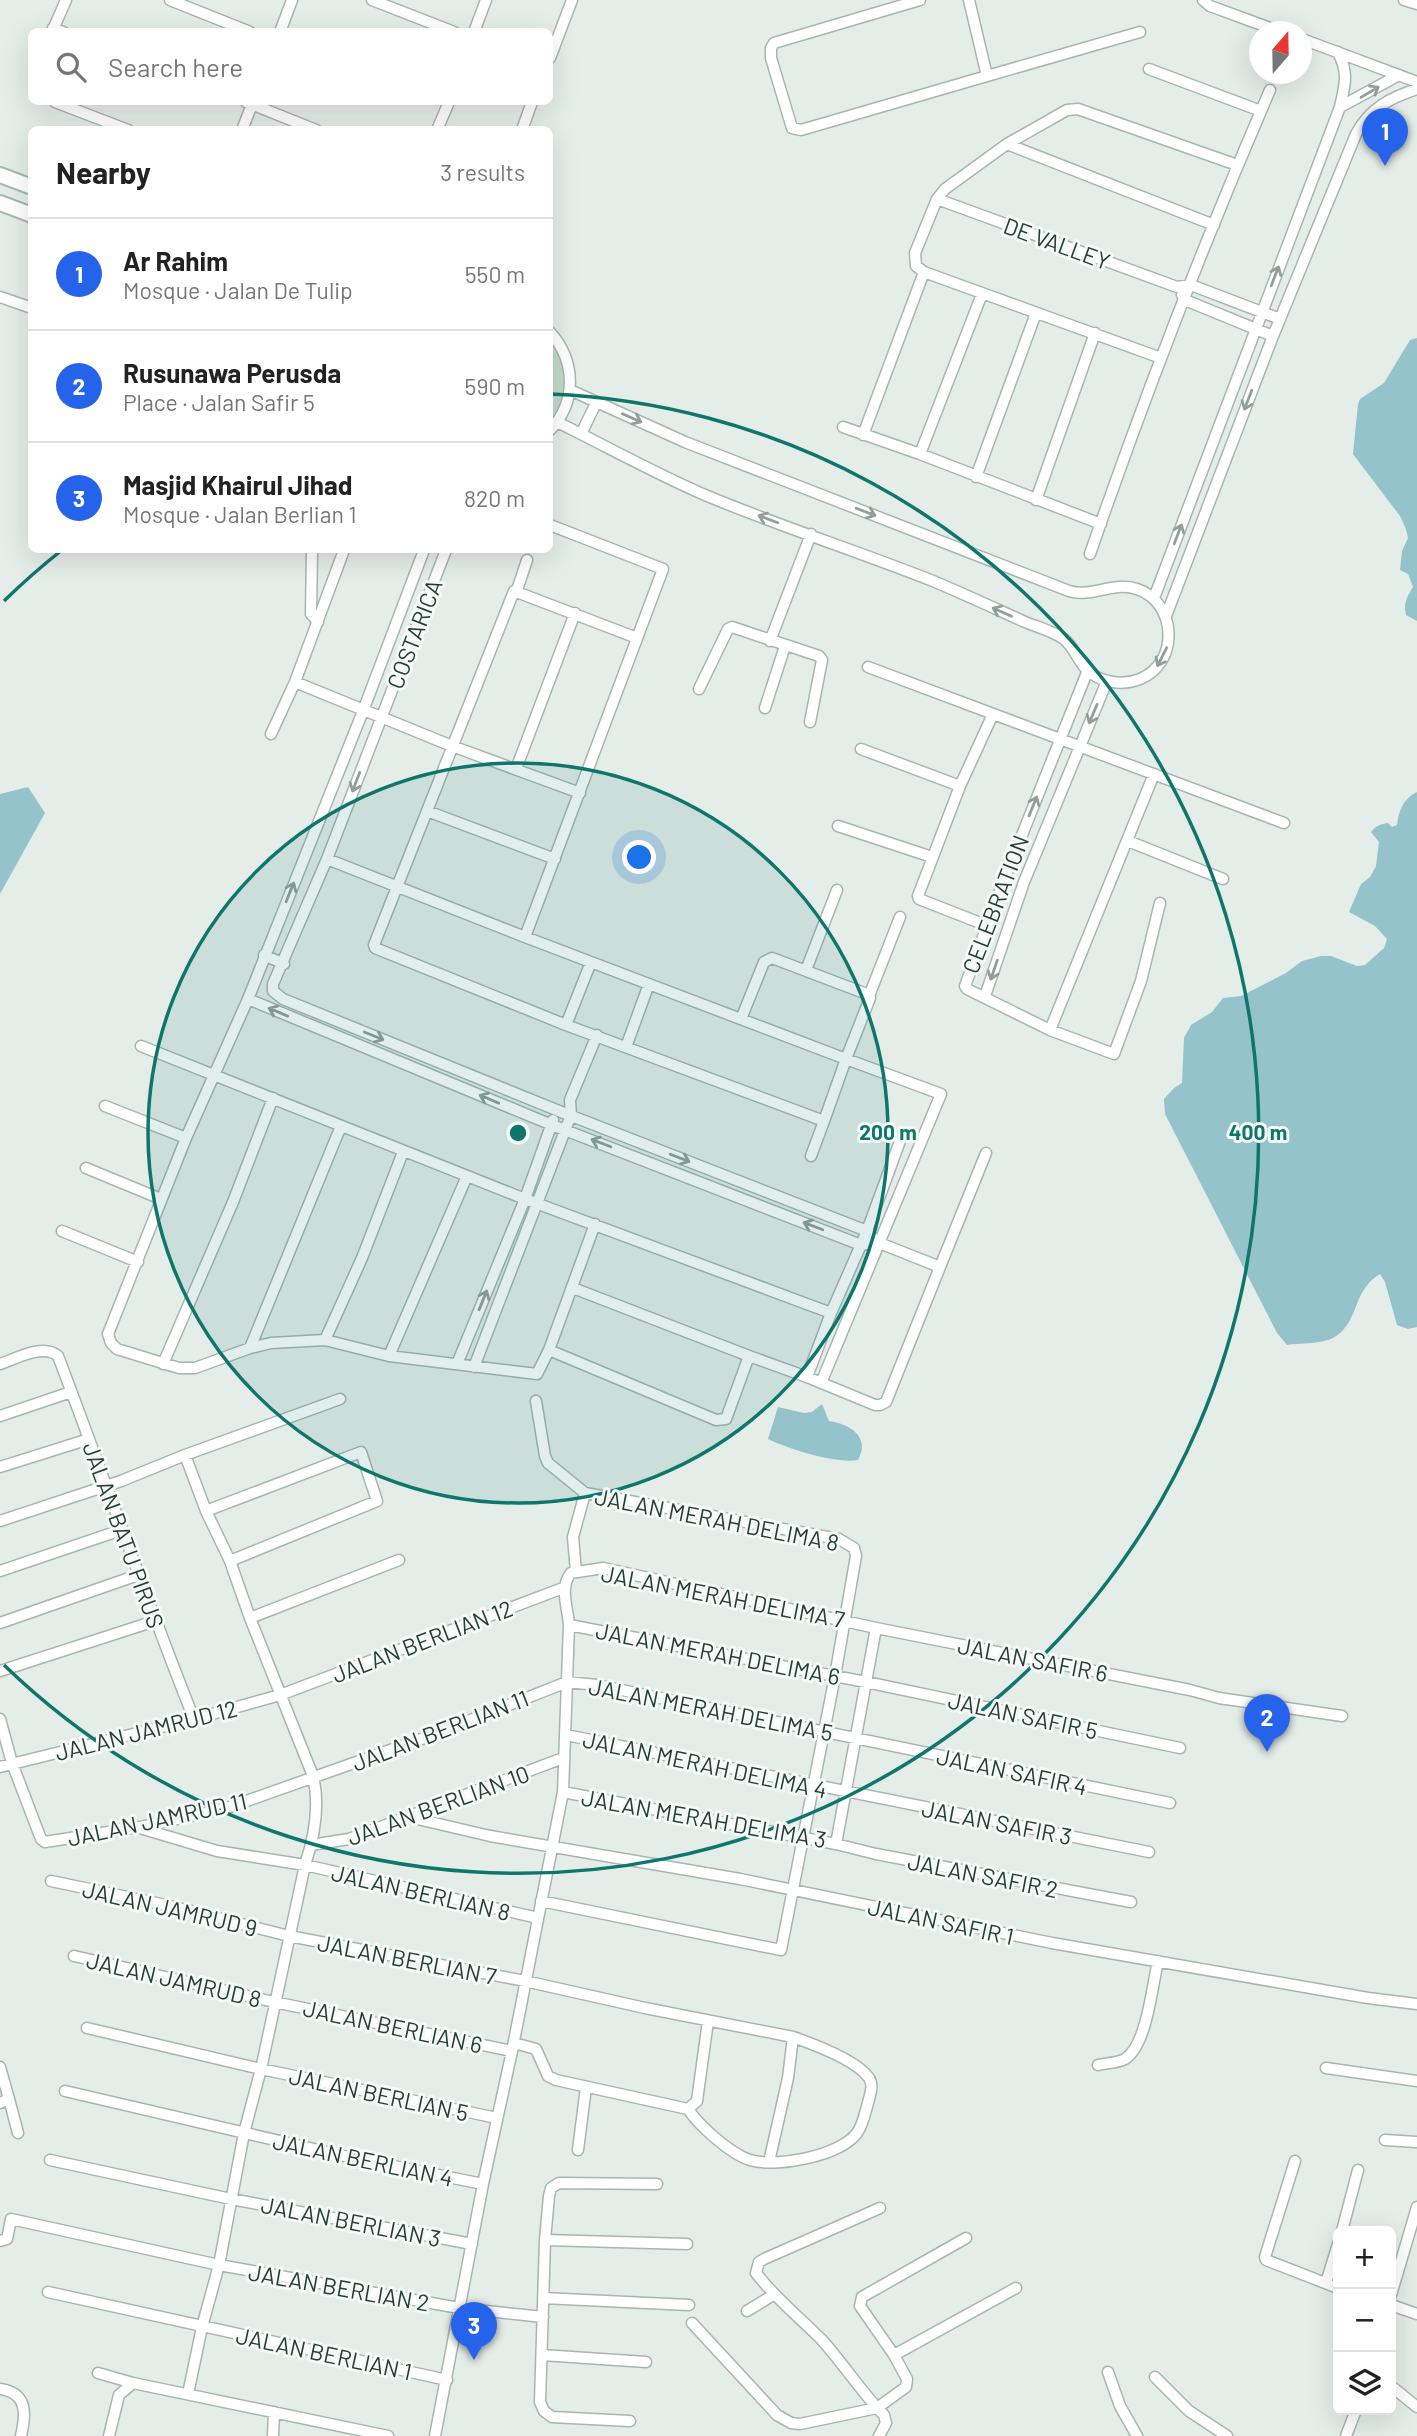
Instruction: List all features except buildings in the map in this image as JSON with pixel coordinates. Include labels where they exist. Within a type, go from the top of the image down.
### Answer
[{"type":"street","points":[[57,28],[66,0]]},
{"type":"street","points":[[170,0],[240,28]]},
{"type":"street","points":[[282,28],[292,0]]},
{"type":"street","points":[[372,0],[444,28]]},
{"type":"street","points":[[475,28],[485,0]]},
{"type":"street","points":[[553,50],[572,0]]},
{"type":"street","points":[[920,0],[774,43],[771,58],[792,128],[802,130],[1140,32]]},
{"type":"street","points":[[970,0],[984,77]]},
{"type":"street","points":[[1203,0],[1210,6],[1251,21]]},
{"type":"street","points":[[1404,0],[1417,4]]},
{"type":"street","points":[[1312,43],[1417,82]]},
{"type":"street","points":[[1154,598],[1340,107],[1346,76],[1345,65],[1338,52]]},
{"type":"street","points":[[1149,69],[1261,111]]},
{"type":"street","points":[[1340,107],[1399,75]]},
{"type":"street","points":[[1166,616],[1273,336],[1360,126],[1377,107],[1417,89]]},
{"type":"street","points":[[1090,554],[1161,358],[1270,90]]},
{"type":"street","points":[[63,105],[118,126]]},
{"type":"street","points":[[243,126],[249,105]]},
{"type":"street","points":[[257,105],[307,126]]},
{"type":"street","points":[[438,126],[444,105]]},
{"type":"street","points":[[524,126],[532,105]]},
{"type":"street","points":[[1161,358],[924,272],[916,266],[915,253],[937,200],[945,189],[1007,144],[1067,110],[1078,109],[1237,166]]},
{"type":"street","points":[[1007,144],[1214,225]]},
{"type":"street","points":[[0,175],[28,186]]},
{"type":"street","name":"DE VALLEY","points":[[937,200],[1177,287]]},
{"type":"street","points":[[0,203],[28,214]]},
{"type":"street","points":[[863,435],[924,272]]},
{"type":"street","points":[[1273,336],[1185,300],[1177,287],[1191,285],[1280,319]]},
{"type":"street","points":[[920,454],[982,294]]},
{"type":"street","points":[[0,298],[28,307]]},
{"type":"street","points":[[976,477],[1036,313]]},
{"type":"street","points":[[1036,500],[1095,333]]},
{"type":"street","points":[[553,336],[566,356],[570,373],[570,390],[565,407],[553,426],[581,434],[705,495],[935,582],[1065,639],[1088,670],[1107,681],[1123,683],[1142,679],[1157,668],[1167,651],[1170,632],[1166,616],[1154,598],[1137,589],[1118,586],[1080,594],[1069,591],[685,442],[570,390]]},
{"type":"street","points":[[581,434],[596,402]]},
{"type":"street","points":[[843,427],[1101,524]]},
{"type":"street","points":[[525,937],[663,569],[553,526]]},
{"type":"street","points":[[770,640],[811,534]]},
{"type":"street","points":[[312,553],[311,614],[318,622]]},
{"type":"street","points":[[271,734],[295,682],[343,553]]},
{"type":"street","name":"COSTARICA","points":[[163,1364],[117,1349],[108,1334],[186,1138],[248,999],[423,553]]},
{"type":"street","name":"COSTARICA","points":[[318,1013],[283,999],[273,991],[273,984],[284,964],[327,859],[445,553]]},
{"type":"street","points":[[527,560],[375,942],[375,948],[566,1025],[824,1121]]},
{"type":"street","points":[[517,590],[637,638]]},
{"type":"street","points":[[516,769],[575,613]]},
{"type":"street","points":[[699,689],[728,629],[732,626],[819,656],[822,660],[810,722]]},
{"type":"street","points":[[765,708],[785,646]]},
{"type":"street","points":[[868,667],[1284,823]]},
{"type":"street","name":"CELEBRATION","points":[[1088,670],[1004,880],[965,986],[967,989],[985,996],[1024,883],[1107,681]]},
{"type":"street","points":[[295,682],[452,746],[580,793]]},
{"type":"street","points":[[988,926],[919,899],[932,857],[960,786],[993,714]]},
{"type":"street","points":[[861,749],[960,786]]},
{"type":"street","points":[[1050,1030],[1154,774]]},
{"type":"street","points":[[428,811],[555,859]]},
{"type":"street","points":[[838,826],[932,857]]},
{"type":"street","points":[[1128,841],[1223,879]]},
{"type":"street","points":[[327,859],[941,1094],[821,1383]]},
{"type":"street","points":[[806,970],[837,890]]},
{"type":"street","points":[[985,996],[1050,1030],[1114,1054],[1141,981],[1160,903]]},
{"type":"street","points":[[811,1156],[900,917]]},
{"type":"street","points":[[264,956],[284,964]]},
{"type":"street","points":[[741,1018],[764,962],[772,958],[869,996]]},
{"type":"street","points":[[566,1025],[591,962]]},
{"type":"street","points":[[626,1046],[649,984]]},
{"type":"street","points":[[248,999],[552,1125],[861,1245],[878,1243]]},
{"type":"street","points":[[313,1026],[318,1013],[867,1231],[878,1243],[940,1267]]},
{"type":"street","points":[[474,1367],[571,1115],[570,1100],[597,1035]]},
{"type":"street","points":[[141,1046],[403,1152],[831,1314]]},
{"type":"street","points":[[273,1098],[233,1202],[163,1364],[195,1368],[250,1348],[284,1341],[325,1340],[389,1356],[537,1374],[573,1288],[595,1224]]},
{"type":"street","points":[[457,1364],[525,1199],[557,1110],[570,1100]]},
{"type":"street","points":[[105,1106],[186,1138]]},
{"type":"street","points":[[250,1348],[341,1126]]},
{"type":"street","points":[[807,1377],[867,1231],[900,1141]]},
{"type":"street","points":[[325,1340],[362,1258],[403,1152]]},
{"type":"street","points":[[573,1288],[875,1405],[886,1402],[986,1153]]},
{"type":"street","points":[[86,1168],[161,1199]]},
{"type":"street","points":[[389,1356],[467,1176]]},
{"type":"street","points":[[62,1231],[138,1262]]},
{"type":"street","points":[[549,1350],[716,1420],[726,1419],[749,1356]]},
{"type":"street","name":"JALAN BATU PIRUS","points":[[0,1364],[38,1351],[52,1352],[58,1356],[155,1621],[194,1719]]},
{"type":"street","points":[[0,1416],[71,1392]]},
{"type":"street","points":[[0,1521],[107,1485],[340,1399]]},
{"type":"street","points":[[536,1401],[548,1464],[585,1493]]},
{"type":"street","points":[[0,1467],[89,1439]]},
{"type":"street","points":[[206,1511],[361,1452],[377,1501],[230,1561]]},
{"type":"street","points":[[185,1455],[206,1511],[230,1561],[317,1791],[311,1845],[304,1865],[261,2069],[244,2133],[219,2265],[188,2394]]},
{"type":"street","name":"JALAN MERAH DELIMA 8","points":[[573,1572],[573,1537],[585,1493],[839,1539],[855,1548],[856,1556],[844,1621]]},
{"type":"street","points":[[0,1571],[121,1530]]},
{"type":"street","points":[[250,1618],[399,1560]]},
{"type":"street","name":"JALAN MERAH DELIMA 7","points":[[573,1572],[603,1568],[876,1628]]},
{"type":"street","points":[[435,2436],[563,1792],[569,1625],[568,1604],[563,1588],[573,1572]]},
{"type":"street","points":[[0,1623],[138,1575]]},
{"type":"street","name":"JALAN BERLIAN 12","points":[[280,1695],[563,1588]]},
{"type":"street","points":[[0,1671],[155,1621]]},
{"type":"street","points":[[541,1901],[781,1950],[844,1621]]},
{"type":"street","name":"JALAN MERAH DELIMA 6","points":[[569,1625],[866,1682]]},
{"type":"street","name":"JALAN MERAH DELIMA 3","points":[[563,1792],[836,1844],[876,1628]]},
{"type":"street","name":"JALAN SAFIR 6","points":[[876,1628],[1219,1698],[1342,1716]]},
{"type":"street","name":"JALAN MERAH DELIMA 5","points":[[567,1682],[597,1685],[854,1738]]},
{"type":"street","name":"JALAN BERLIAN 11","points":[[313,1776],[430,1736],[567,1682]]},
{"type":"street","name":"JALAN SAFIR 5","points":[[866,1682],[1180,1748]]},
{"type":"street","name":"JALAN JAMRUD 12","points":[[7,1765],[280,1695]]},
{"type":"street","points":[[0,1719],[7,1765]]},
{"type":"street","name":"JALAN MERAH DELIMA 4","points":[[566,1735],[844,1792]]},
{"type":"street","name":"JALAN SAFIR 4","points":[[854,1738],[1170,1803]]},
{"type":"street","name":"JALAN BERLIAN 10","points":[[311,1845],[336,1843],[563,1758]]},
{"type":"street","name":"JALAN JAMRUD 11","points":[[7,1765],[41,1839],[50,1842],[225,1809],[313,1776]]},
{"type":"street","name":"JALAN SAFIR 3","points":[[844,1792],[1149,1853]]},
{"type":"street","name":"JALAN SAFIR 1","points":[[409,1817],[489,1836],[794,1890],[1052,1943],[1368,1998],[1417,2004]]},
{"type":"street","name":"JALAN BERLIAN 8","points":[[139,1827],[217,1851],[304,1865],[538,1918]]},
{"type":"street","name":"JALAN SAFIR 2","points":[[836,1844],[1131,1902]]},
{"type":"street","name":"JALAN JAMRUD 9","points":[[51,1881],[175,1907],[289,1936]]},
{"type":"street","name":"JALAN BERLIAN 7","points":[[289,1936],[525,1981],[793,2037],[811,2043],[858,2068],[870,2080],[872,2085],[863,2120],[855,2136],[822,2154],[790,2161],[769,2162]]},
{"type":"street","name":"JALAN JAMRUD 8","points":[[74,1956],[274,2001]]},
{"type":"street","points":[[1098,2065],[1124,2060],[1136,2048],[1144,2027],[1158,1961]]},
{"type":"street","name":"JALAN BERLIAN 6","points":[[274,2001],[513,2047]]},
{"type":"street","points":[[688,2109],[697,2101],[708,2021]]},
{"type":"street","name":"JALAN BERLIAN 5","points":[[87,2028],[261,2069],[497,2118]]},
{"type":"street","points":[[513,2047],[536,2049],[548,2076],[556,2080],[688,2109],[698,2122],[741,2156],[753,2161],[769,2162],[788,2077],[793,2037]]},
{"type":"street","points":[[0,2067],[5,2101],[18,2133]]},
{"type":"street","points":[[1326,2068],[1417,2081]]},
{"type":"street","points":[[578,2150],[586,2087]]},
{"type":"street","name":"JALAN BERLIAN 4","points":[[65,2091],[344,2156],[483,2184]]},
{"type":"street","points":[[1385,2140],[1417,2142]]},
{"type":"street","name":"JALAN BERLIAN 3","points":[[50,2160],[231,2199],[472,2244]]},
{"type":"street","points":[[1295,2161],[1265,2257],[1266,2260],[1333,2286]]},
{"type":"street","points":[[1343,2226],[1357,2169]]},
{"type":"street","points":[[630,2421],[552,2417],[544,2411],[540,2402],[549,2196],[551,2188],[559,2183],[657,2184]]},
{"type":"street","points":[[1393,2289],[1417,2207]]},
{"type":"street","points":[[879,2436],[886,2423],[884,2415],[820,2339],[773,2295],[756,2273],[759,2262],[880,2208]]},
{"type":"street","name":"JALAN BERLIAN 2","points":[[0,2241],[7,2239],[11,2219],[219,2265],[459,2308],[543,2317]]},
{"type":"street","points":[[692,2323],[783,2420],[800,2424],[877,2408],[906,2387],[907,2379],[860,2306],[862,2297],[966,2238]]},
{"type":"street","points":[[545,2240],[687,2244]]},
{"type":"street","points":[[1326,2283],[1333,2260]]},
{"type":"street","points":[[894,2355],[1016,2288]]},
{"type":"street","name":"JALAN BERLIAN 1","points":[[48,2292],[447,2380]]},
{"type":"street","points":[[747,2311],[773,2295]]},
{"type":"street","points":[[543,2298],[689,2305]]},
{"type":"street","points":[[1396,2307],[1417,2314]]},
{"type":"street","points":[[542,2356],[646,2362]]},
{"type":"street","points":[[1108,2372],[1120,2406],[1137,2436]]},
{"type":"street","points":[[98,2373],[133,2383],[388,2436]]},
{"type":"street","points":[[1155,2377],[1177,2401],[1227,2436]]},
{"type":"street","points":[[109,2436],[120,2395],[133,2383]]},
{"type":"street","points":[[0,2389],[18,2396],[26,2411],[21,2435]]},
{"type":"street","points":[[1396,2390],[1417,2407]]},
{"type":"street","points":[[273,2436],[274,2412]]},
{"type":"street","points":[[1346,2436],[1354,2415]]},
{"type":"green space","points":[[553,343],[561,359],[565,382],[565,393],[553,420]]},
{"type":"water","points":[[1417,338],[1417,621],[1406,615],[1406,600],[1413,587],[1408,574],[1400,570],[1402,551],[1408,538],[1406,529],[1400,516],[1353,454],[1360,399],[1384,383],[1410,340]]},
{"type":"water","points":[[28,787],[45,813],[0,894],[0,794]]},
{"type":"water","points":[[1417,792],[1417,1327],[1408,1329],[1397,1325],[1385,1282],[1380,1274],[1364,1290],[1352,1317],[1340,1333],[1326,1341],[1287,1345],[1277,1333],[1165,1114],[1164,1099],[1182,1083],[1184,1038],[1191,1025],[1212,1012],[1223,998],[1241,996],[1286,973],[1302,961],[1331,956],[1357,966],[1365,965],[1384,948],[1387,939],[1375,926],[1349,912],[1361,884],[1370,877],[1376,866],[1379,842],[1371,832],[1383,824],[1388,823],[1392,827],[1397,825],[1402,806]]},
{"type":"water","points":[[822,1404],[829,1421],[850,1428],[860,1438],[862,1444],[858,1460],[838,1460],[813,1455],[768,1439],[778,1407],[804,1413],[812,1412]]},
{"type":"place","name":"Ar Rahim","points":[[1385,166]]},
{"type":"place","name":"Rusunawa Perusda","points":[[1267,1752]]},
{"type":"place","name":"Masjid Khairul Jihad","points":[[474,2360]]}]
